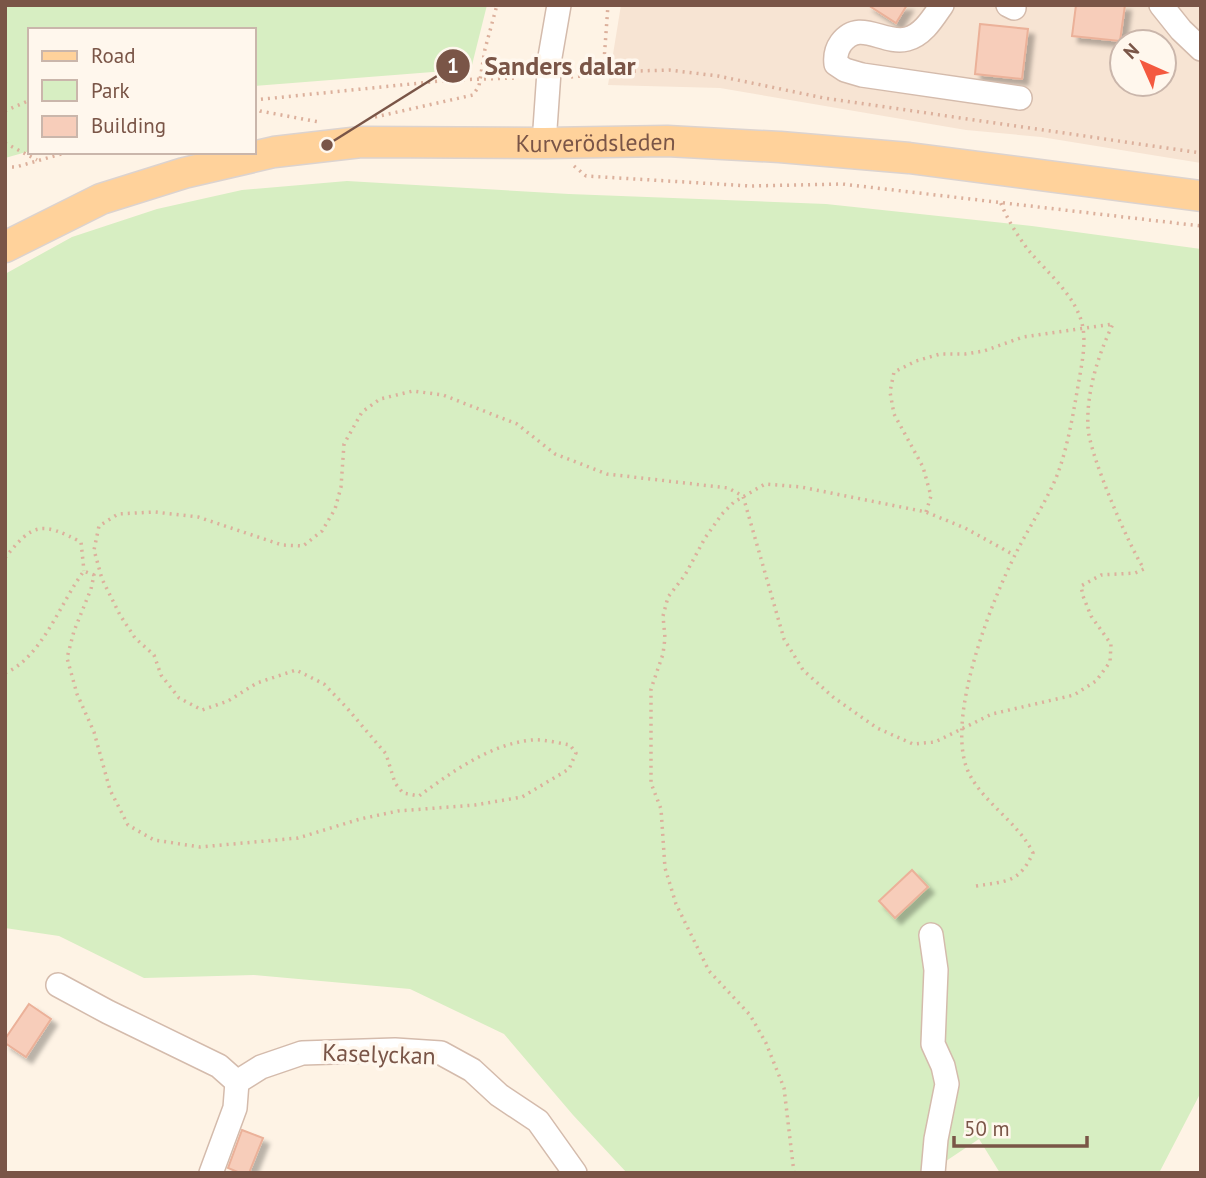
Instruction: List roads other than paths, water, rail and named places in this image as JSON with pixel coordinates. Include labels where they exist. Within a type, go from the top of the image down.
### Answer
[{"type":"main road","name":"Kurverödsleden","points":[[5,247],[101,200],[184,173],[274,152],[361,142],[544,144],[667,141],[780,147],[922,159],[1201,196]]},
{"type":"street","points":[[544,144],[550,57],[559,5]]},
{"type":"street","points":[[942,5],[927,26],[910,38],[900,40],[860,31],[850,34],[838,48],[836,64],[862,75],[1020,98]]},
{"type":"street","points":[[1161,5],[1201,49]]},
{"type":"street","points":[[931,934],[936,970],[933,1044],[943,1066],[947,1084],[936,1139],[933,1173]]},
{"type":"street","points":[[58,985],[219,1066],[237,1082],[236,1108],[211,1173]]},
{"type":"street","name":"Kaselyckan","points":[[237,1082],[261,1067],[302,1052],[395,1050],[441,1053],[472,1070],[499,1095],[538,1121],[575,1173]]},
{"type":"place","name":"Sanders dalar","points":[[327,145]]}]
